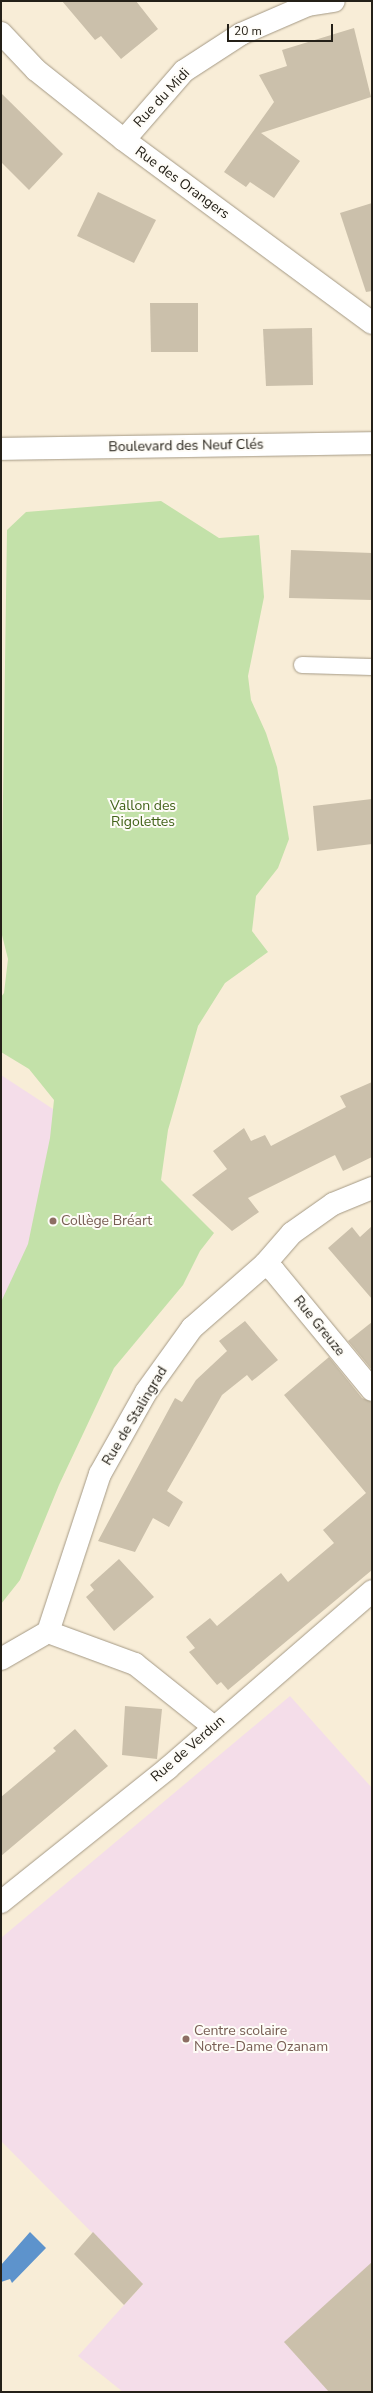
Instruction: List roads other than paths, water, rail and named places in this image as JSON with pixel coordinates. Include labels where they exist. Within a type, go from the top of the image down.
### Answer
[{"type":"street","name":"Rue du Midi","points":[[124,140],[184,71],[241,34],[308,5],[334,1]]},
{"type":"street","name":"Rue des Orangers","points":[[1,33],[36,70],[124,140],[372,323]]},
{"type":"street","name":"Boulevard des Neuf Clés","points":[[1,449],[372,443]]},
{"type":"street","name":"Rue de Stalingrad","points":[[48,1632],[100,1474],[146,1392],[192,1328],[264,1264],[292,1233],[328,1208],[372,1188]]},
{"type":"street","name":"Rue Greuze","points":[[264,1264],[274,1271],[372,1390]]},
{"type":"street","name":"Rue de Verdun","points":[[1,1902],[168,1768],[372,1591]]},
{"type":"street","points":[[1,1659],[48,1632],[135,1664],[214,1727]]},
{"type":"lane","points":[[302,665],[372,668]]},
{"type":"water","points":[[30,2232],[46,2248],[12,2283],[10,2279],[1,2282],[1,2265]]},
{"type":"place","name":"Collège Bréart","points":[[53,1221]]},
{"type":"place","name":"Centre scolaire Notre-Dame Ozanam","points":[[186,2039]]},
{"type":"park label","name":"Vallon des Rigolettes","points":[[143,814]]}]
